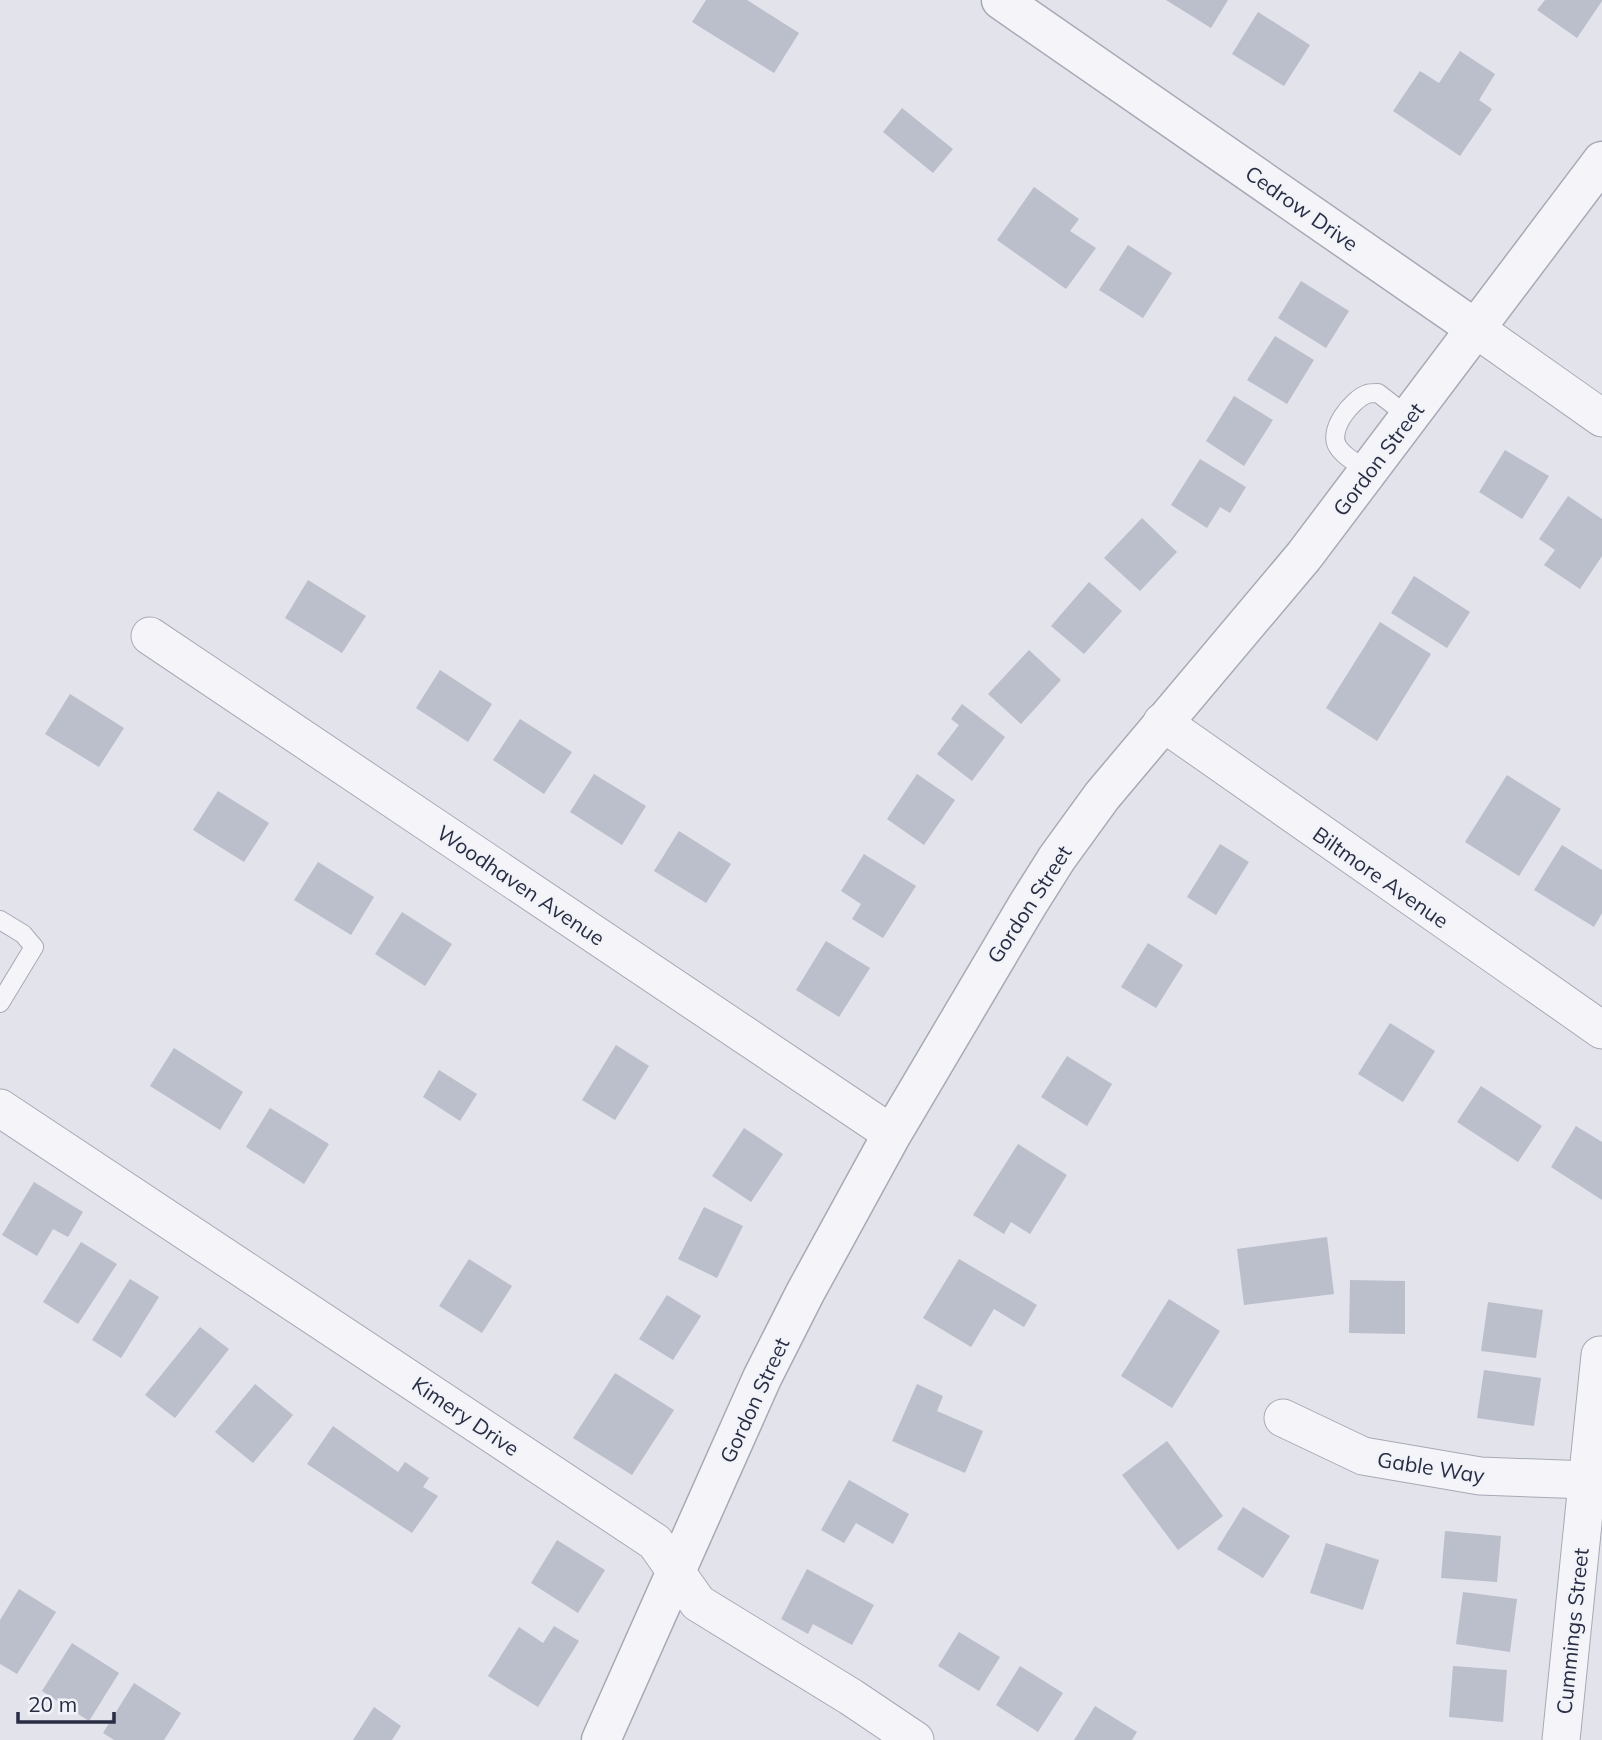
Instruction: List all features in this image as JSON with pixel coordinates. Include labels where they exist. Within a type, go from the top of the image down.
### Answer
[{"type":"street","name":"Cedrow Drive","points":[[1001,0],[1602,418]]},
{"type":"street","name":"Gordon Street","points":[[601,1740],[762,1378],[892,1134],[998,951],[1057,858],[1102,796],[1161,722],[1304,556],[1602,160]]},
{"type":"street","name":"Woodhaven Avenue","points":[[150,636],[892,1134]]},
{"type":"street","name":"Biltmore Avenue","points":[[1161,722],[1602,1030]]},
{"type":"street","name":"Kimery Drive","points":[[0,1108],[655,1542],[698,1602],[915,1740]]},
{"type":"street","name":"Cummings Street","points":[[1561,1740],[1600,1355]]},
{"type":"street","name":"Gable Way","points":[[1283,1418],[1363,1455],[1480,1476],[1588,1480]]},
{"type":"lane","points":[[1368,471],[1336,446],[1335,431],[1344,414],[1365,395],[1377,393],[1409,417]]},
{"type":"lane","points":[[0,920],[23,934],[34,947],[0,1003]]},
{"type":"building","points":[[706,0],[747,0],[799,33],[774,73],[692,22]]},
{"type":"building","points":[[1166,0],[1228,0],[1211,28]]},
{"type":"building","points":[[1545,0],[1602,1],[1577,38],[1537,10]]},
{"type":"building","points":[[1258,12],[1310,45],[1284,86],[1232,54]]},
{"type":"building","points":[[1460,51],[1495,74],[1479,100],[1492,109],[1460,156],[1393,111],[1420,71],[1439,83]]},
{"type":"building","points":[[902,108],[953,149],[933,173],[883,132]]},
{"type":"building","points":[[1034,187],[1079,219],[1070,231],[1096,248],[1066,289],[997,240]]},
{"type":"building","points":[[1128,245],[1172,273],[1143,318],[1099,290]]},
{"type":"building","points":[[1301,281],[1349,311],[1326,348],[1278,318]]},
{"type":"building","points":[[1275,336],[1314,360],[1287,404],[1247,380]]},
{"type":"building","points":[[1234,396],[1273,420],[1244,466],[1206,441]]},
{"type":"building","points":[[1505,450],[1549,476],[1522,519],[1479,492]]},
{"type":"building","points":[[1200,459],[1246,487],[1230,513],[1220,507],[1207,528],[1171,505]]},
{"type":"building","points":[[1568,496],[1602,519],[1602,556],[1580,589],[1544,565],[1555,550],[1539,539]]},
{"type":"building","points":[[1142,518],[1177,552],[1140,591],[1104,558]]},
{"type":"building","points":[[1414,576],[1470,612],[1447,648],[1391,613]]},
{"type":"building","points":[[308,580],[366,616],[342,653],[285,618]]},
{"type":"building","points":[[1089,582],[1122,611],[1084,654],[1051,626]]},
{"type":"building","points":[[1380,622],[1431,654],[1377,741],[1326,708]]},
{"type":"building","points":[[1029,650],[1061,680],[1021,724],[988,694]]},
{"type":"building","points":[[440,670],[492,704],[468,742],[416,708]]},
{"type":"building","points":[[70,694],[124,728],[99,767],[45,734]]},
{"type":"building","points":[[962,704],[1005,737],[972,781],[937,754],[959,725],[951,719]]},
{"type":"building","points":[[520,719],[572,752],[544,794],[493,760]]},
{"type":"building","points":[[594,774],[646,806],[622,845],[570,812]]},
{"type":"building","points":[[917,774],[955,800],[924,845],[887,819]]},
{"type":"building","points":[[1507,775],[1561,809],[1519,876],[1465,842]]},
{"type":"building","points":[[218,791],[269,823],[244,862],[193,830]]},
{"type":"building","points":[[679,831],[731,864],[706,903],[654,871]]},
{"type":"building","points":[[1220,844],[1249,862],[1216,915],[1187,897]]},
{"type":"building","points":[[1562,845],[1602,870],[1602,913],[1594,927],[1534,890]]},
{"type":"building","points":[[864,854],[916,886],[883,938],[852,919],[861,904],[841,891]]},
{"type":"building","points":[[318,862],[374,897],[351,935],[294,900]]},
{"type":"building","points":[[402,912],[452,944],[425,986],[375,954]]},
{"type":"building","points":[[826,941],[870,968],[839,1017],[796,990]]},
{"type":"building","points":[[1148,943],[1183,965],[1156,1008],[1121,987]]},
{"type":"building","points":[[1390,1023],[1435,1051],[1403,1102],[1358,1074]]},
{"type":"building","points":[[616,1045],[649,1066],[615,1120],[582,1100]]},
{"type":"building","points":[[174,1048],[243,1092],[220,1130],[150,1086]]},
{"type":"building","points":[[1067,1056],[1112,1084],[1087,1126],[1041,1097]]},
{"type":"building","points":[[439,1070],[477,1094],[460,1121],[423,1097]]},
{"type":"building","points":[[1481,1086],[1542,1126],[1518,1162],[1457,1122]]},
{"type":"building","points":[[270,1108],[329,1144],[304,1184],[246,1147]]},
{"type":"building","points":[[1576,1126],[1602,1142],[1602,1200],[1551,1167]]},
{"type":"building","points":[[744,1128],[783,1154],[751,1202],[712,1176]]},
{"type":"building","points":[[1018,1144],[1067,1175],[1030,1234],[1011,1222],[1004,1234],[973,1215]]},
{"type":"building","points":[[34,1182],[83,1212],[68,1237],[53,1229],[37,1256],[2,1235]]},
{"type":"building","points":[[704,1207],[743,1226],[717,1278],[678,1259]]},
{"type":"building","points":[[1327,1237],[1334,1294],[1244,1305],[1237,1249]]},
{"type":"building","points":[[81,1242],[117,1264],[78,1324],[43,1302]]},
{"type":"building","points":[[469,1259],[512,1286],[482,1333],[439,1306]]},
{"type":"building","points":[[959,1259],[1037,1305],[1024,1327],[994,1309],[971,1347],[923,1318]]},
{"type":"building","points":[[130,1279],[159,1297],[121,1358],[92,1340]]},
{"type":"building","points":[[1350,1280],[1405,1281],[1405,1334],[1349,1333]]},
{"type":"building","points":[[667,1295],[701,1316],[673,1360],[639,1339]]},
{"type":"building","points":[[1169,1299],[1220,1331],[1172,1408],[1121,1376]]},
{"type":"building","points":[[1488,1302],[1543,1310],[1536,1358],[1481,1351]]},
{"type":"building","points":[[200,1327],[229,1349],[175,1418],[145,1395]]},
{"type":"building","points":[[1484,1370],[1541,1378],[1534,1426],[1477,1418]]},
{"type":"building","points":[[615,1373],[674,1410],[632,1475],[573,1438]]},
{"type":"building","points":[[255,1384],[293,1415],[253,1463],[215,1432]]},
{"type":"building","points":[[917,1384],[943,1396],[937,1411],[983,1431],[965,1473],[892,1441]]},
{"type":"building","points":[[333,1426],[398,1472],[405,1462],[429,1478],[423,1487],[438,1496],[412,1533],[307,1464]]},
{"type":"building","points":[[1167,1441],[1223,1516],[1178,1550],[1122,1475]]},
{"type":"building","points":[[849,1480],[909,1514],[893,1544],[856,1523],[844,1543],[821,1530]]},
{"type":"building","points":[[1243,1507],[1290,1536],[1263,1578],[1217,1549]]},
{"type":"building","points":[[1445,1531],[1501,1536],[1497,1582],[1441,1578]]},
{"type":"building","points":[[557,1540],[605,1570],[578,1613],[531,1583]]},
{"type":"building","points":[[1326,1543],[1379,1560],[1363,1610],[1310,1593]]},
{"type":"building","points":[[807,1569],[874,1605],[852,1645],[813,1624],[808,1634],[781,1619]]},
{"type":"building","points":[[19,1589],[56,1612],[17,1674],[0,1664],[0,1620]]},
{"type":"building","points":[[1463,1592],[1517,1599],[1510,1652],[1456,1644]]},
{"type":"building","points":[[554,1626],[579,1641],[538,1707],[488,1676],[519,1627],[543,1643]]},
{"type":"building","points":[[959,1632],[1000,1657],[979,1691],[938,1666]]},
{"type":"building","points":[[72,1643],[119,1673],[89,1721],[42,1691]]},
{"type":"building","points":[[1020,1666],[1063,1693],[1038,1732],[996,1705]]},
{"type":"building","points":[[1453,1666],[1507,1670],[1503,1722],[1449,1717]]},
{"type":"building","points":[[134,1683],[181,1713],[164,1740],[114,1740],[103,1733]]},
{"type":"building","points":[[1095,1706],[1137,1732],[1132,1740],[1074,1740]]},
{"type":"building","points":[[374,1707],[401,1726],[392,1740],[353,1740]]}]
